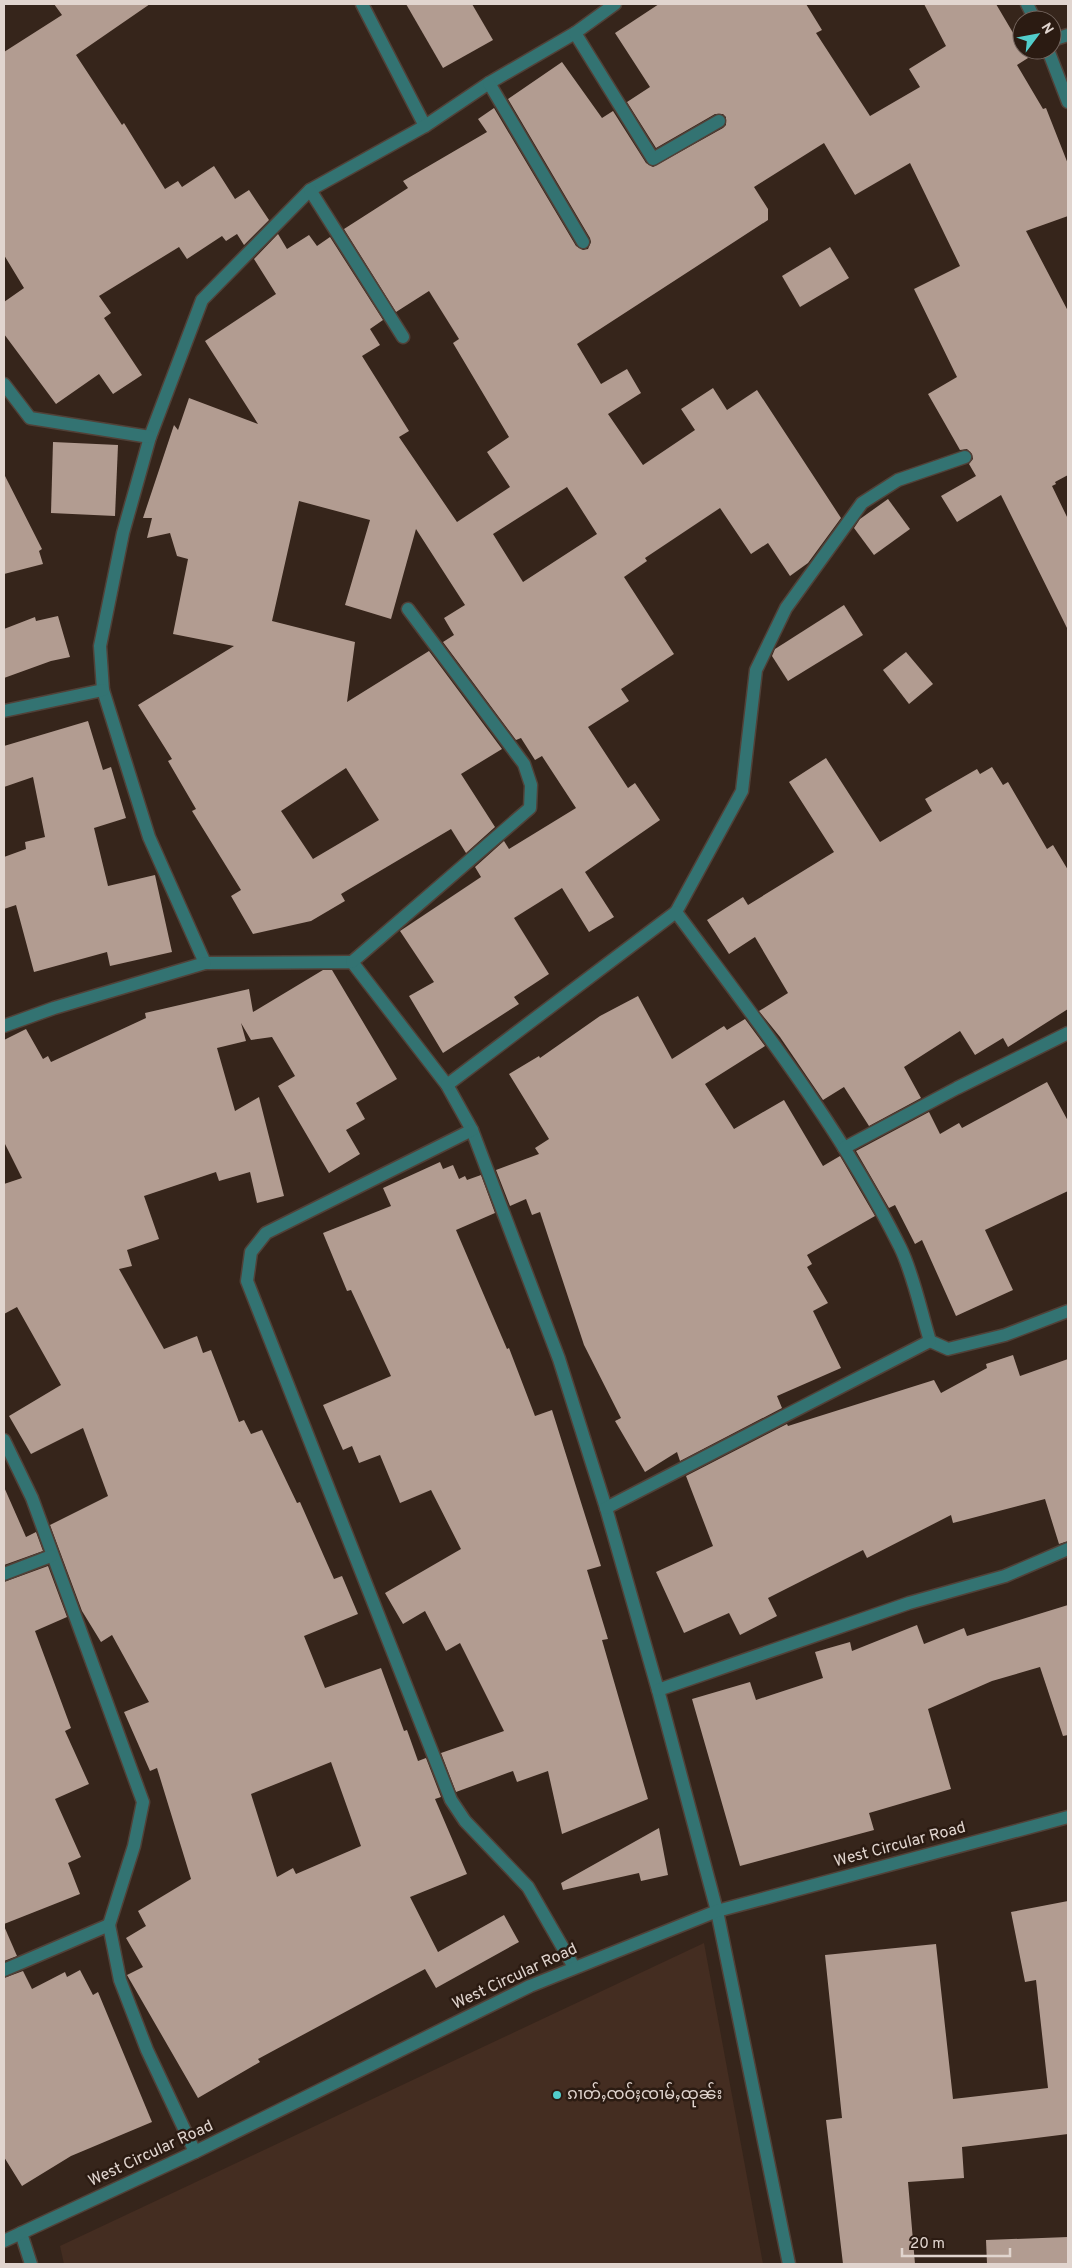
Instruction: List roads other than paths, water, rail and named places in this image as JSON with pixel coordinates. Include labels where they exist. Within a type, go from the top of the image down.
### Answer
[{"type":"street","points":[[362,4],[424,126]]},
{"type":"street","points":[[205,963],[149,837],[103,690],[100,646],[123,533],[150,437],[202,300],[310,190],[424,126],[490,83],[575,33],[615,4]]},
{"type":"street","points":[[575,33],[653,159],[719,121]]},
{"type":"street","points":[[1052,60],[1068,102]]},
{"type":"street","points":[[490,83],[583,242]]},
{"type":"street","points":[[310,190],[403,337]]},
{"type":"street","points":[[4,384],[30,418],[150,437]]},
{"type":"street","points":[[446,1085],[676,912],[742,791],[756,670],[786,608],[862,504],[898,480],[965,457]]},
{"type":"street","points":[[4,1026],[54,1008],[205,963],[352,962],[530,808],[532,785],[524,764],[408,609]]},
{"type":"street","points":[[4,711],[103,690]]},
{"type":"street","points":[[676,912],[786,1060],[844,1148],[900,1248],[930,1341],[948,1349],[1004,1336],[1068,1311]]},
{"type":"street","points":[[352,962],[446,1085],[472,1130],[559,1359],[606,1508],[658,1690],[717,1911],[789,2264]]},
{"type":"street","points":[[844,1148],[956,1088],[1068,1033]]},
{"type":"street","points":[[472,1130],[266,1233],[251,1252],[247,1281],[451,1800],[465,1821],[528,1887],[574,1967]]},
{"type":"street","points":[[606,1508],[930,1341]]},
{"type":"street","points":[[4,1440],[32,1498],[51,1556],[143,1802],[134,1846],[110,1925],[120,1980],[147,2050],[195,2152]]},
{"type":"street","points":[[658,1690],[909,1603],[1005,1576],[1068,1549]]},
{"type":"street","points":[[4,1574],[51,1556]]},
{"type":"street","name":"West Circular Road","points":[[4,2241],[195,2152],[530,1986],[574,1967],[717,1911],[1068,1817]]},
{"type":"street","points":[[4,1970],[110,1925]]},
{"type":"street","points":[[21,2233],[31,2264]]},
{"type":"place","name":"ၵၢတ်ႇၸဝ်ႈၸၢမ်ႇထုၼ်း","points":[[557,2095]]}]
